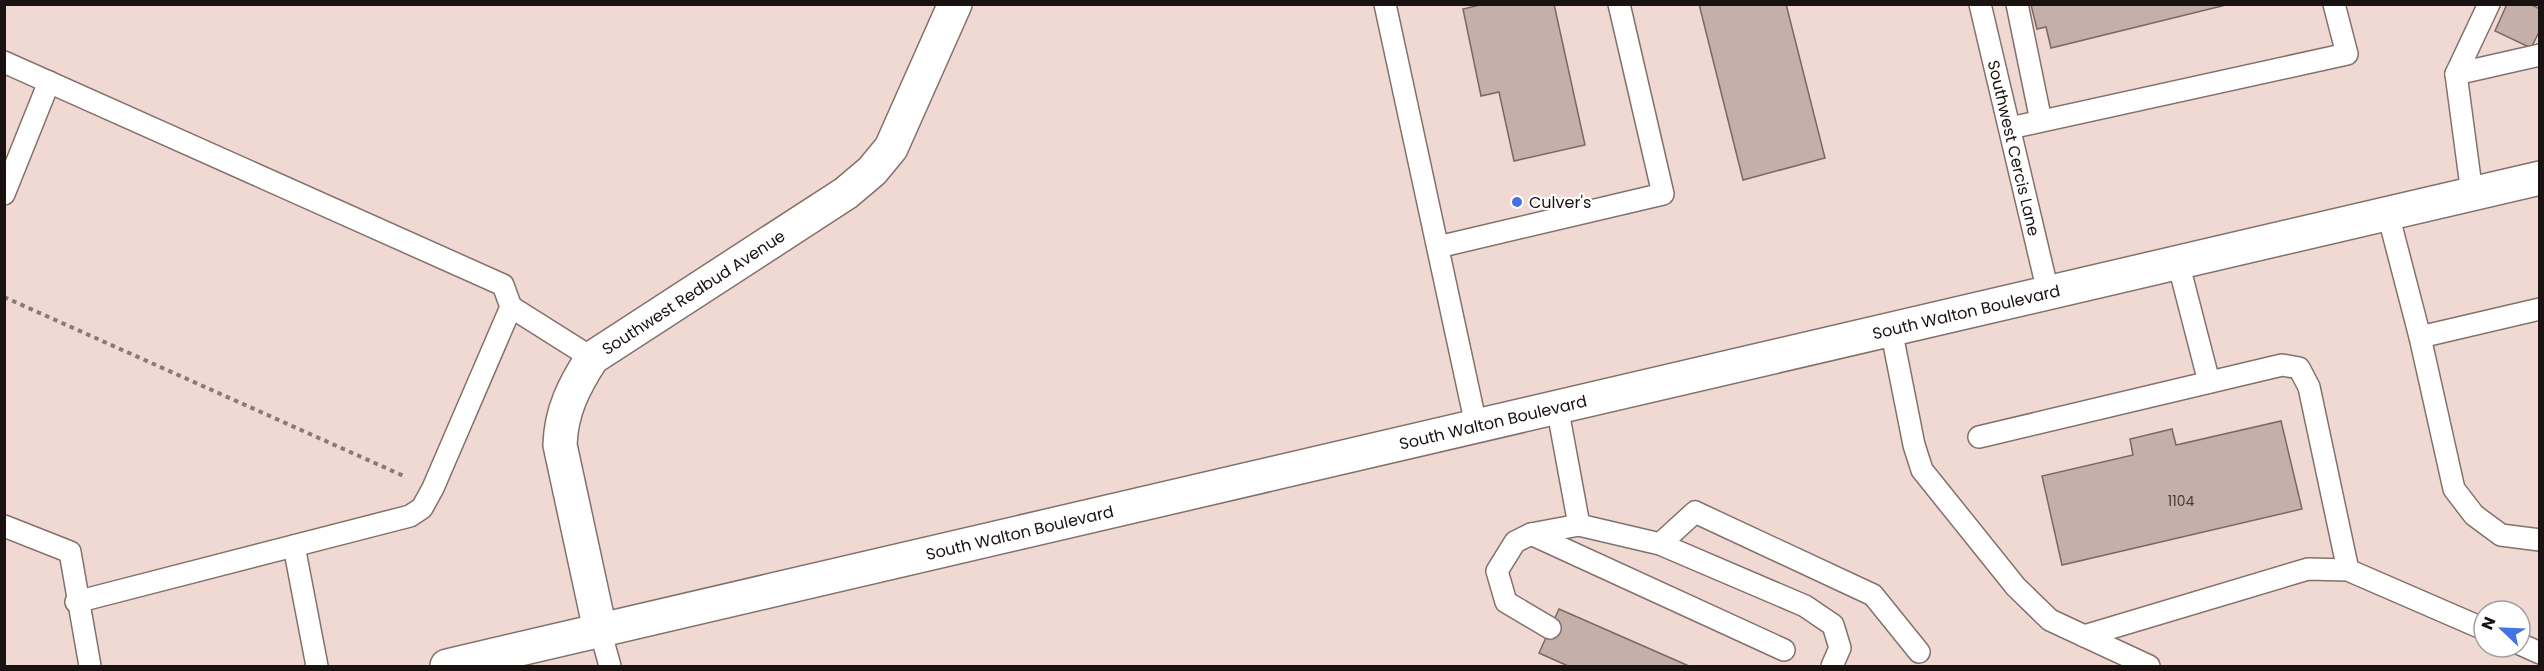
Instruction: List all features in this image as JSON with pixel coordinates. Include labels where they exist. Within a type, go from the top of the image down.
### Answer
[{"type":"main road","name":"Southwest Redbud Avenue","points":[[600,630],[561,445],[561,428],[574,386],[592,358],[846,193],[872,171],[891,148],[955,4]]},
{"type":"main road","name":"South Walton Boulevard","points":[[447,666],[2540,178]]},
{"type":"lane","points":[[1385,4],[1476,425]]},
{"type":"lane","points":[[1438,247],[1663,194],[1619,4]]},
{"type":"lane","name":"Southwest Cercis Lane","points":[[1980,4],[2048,292]]},
{"type":"lane","points":[[2018,4],[2041,121]]},
{"type":"lane","points":[[2010,128],[2347,54],[2334,4]]},
{"type":"lane","points":[[2472,194],[2456,74],[2489,4]]},
{"type":"lane","points":[[2456,74],[2540,56]]},
{"type":"lane","points":[[4,62],[503,285],[511,307],[592,358]]},
{"type":"lane","points":[[4,194],[49,82]]},
{"type":"lane","points":[[2388,214],[2420,338],[2454,489],[2474,515],[2501,535],[2536,541]]},
{"type":"lane","points":[[2178,262],[2209,382]]},
{"type":"lane","points":[[76,602],[410,516],[423,508],[511,307]]},
{"type":"lane","points":[[2420,338],[2540,309]]},
{"type":"lane","points":[[1891,329],[1914,445],[1922,470],[2016,587],[2050,620],[2150,666]]},
{"type":"lane","points":[[1979,437],[2282,365],[2299,368],[2310,387],[2348,570]]},
{"type":"lane","points":[[1557,406],[1579,525]]},
{"type":"lane","points":[[1660,544],[1695,513],[1873,595],[1919,652]]},
{"type":"lane","points":[[1550,627],[1506,602],[1497,571],[1515,542],[1531,534],[1579,525],[1660,544],[1806,606],[1833,626],[1840,648],[1832,666]]},
{"type":"lane","points":[[4,526],[70,552],[76,602],[90,666]]},
{"type":"lane","points":[[1531,534],[1784,650]]},
{"type":"lane","points":[[294,546],[317,666]]},
{"type":"lane","points":[[2085,636],[2308,569],[2348,570],[2472,624]]},
{"type":"lane","points":[[600,630],[610,666]]},
{"type":"path","points":[[4,297],[433,488]]},
{"type":"building","points":[[1484,4],[1554,4],[1585,145],[1514,161],[1499,92],[1481,96],[1463,9]]},
{"type":"building","points":[[1699,4],[1786,4],[1825,158],[1743,180]]},
{"type":"building","points":[[2230,4],[2051,48],[2046,27],[2037,29],[2031,5]]},
{"type":"building","points":[[2507,4],[2530,4],[2540,9],[2540,30],[2531,48],[2495,31]]},
{"type":"building","points":[[2281,421],[2302,509],[2062,565],[2042,476],[2133,455],[2130,439],[2172,429],[2176,445]]},
{"type":"building","points":[[1559,609],[1689,666],[1568,666],[1539,653]]},
{"type":"place","name":"Culver's","points":[[1517,202]]}]
